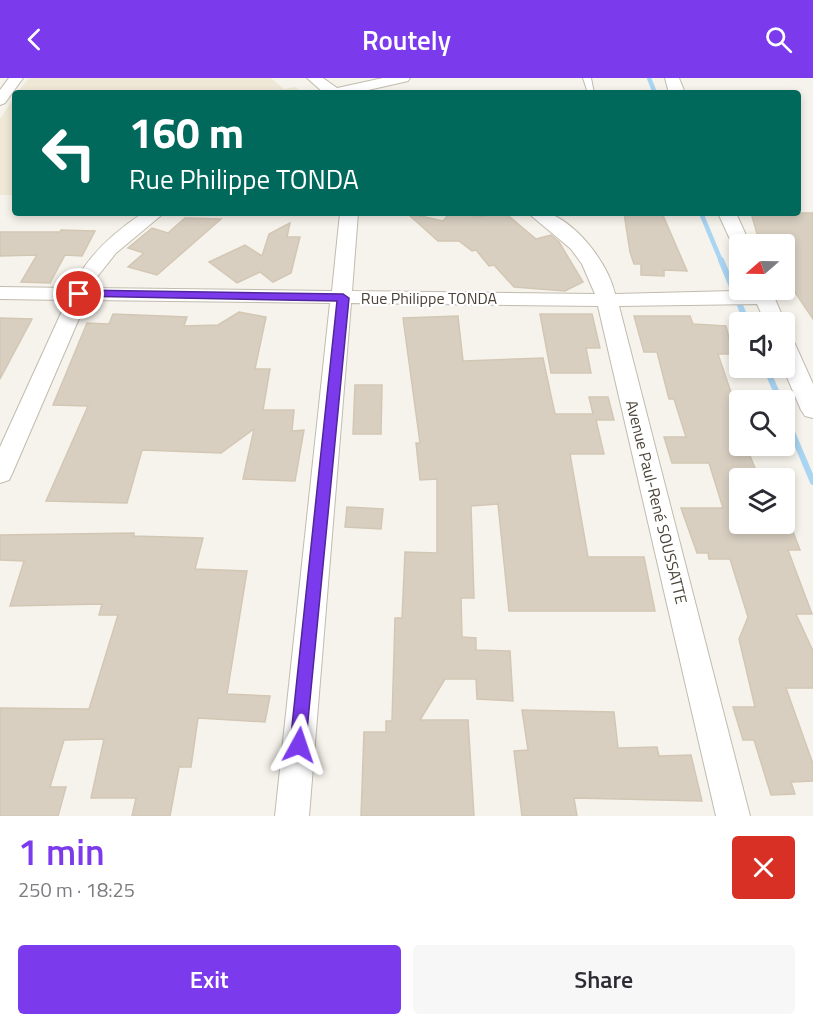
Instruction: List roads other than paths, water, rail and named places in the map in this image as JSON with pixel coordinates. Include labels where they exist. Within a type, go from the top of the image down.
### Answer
[{"type":"street","points":[[0,99],[16,78]]},
{"type":"street","points":[[314,78],[330,90]]},
{"type":"street","points":[[348,90],[403,78]]},
{"type":"street","points":[[0,474],[87,277],[106,251],[122,235],[150,216]]},
{"type":"street","points":[[292,816],[343,298],[349,216]]},
{"type":"street","name":"Avenue Paul-René SOUSSATTE","points":[[541,216],[571,237],[582,248],[600,278],[733,816]]},
{"type":"street","points":[[728,216],[736,234]]},
{"type":"street","name":"Rue Philippe TONDA","points":[[0,293],[606,300],[729,299]]},
{"type":"street","points":[[795,369],[813,410]]},
{"type":"waterway","points":[[649,78],[654,90]]},
{"type":"waterway","points":[[702,216],[721,261]]},
{"type":"waterway","points":[[721,260],[743,312]]},
{"type":"waterway","points":[[770,378],[776,390]]},
{"type":"waterway","points":[[795,439],[813,482]]}]
